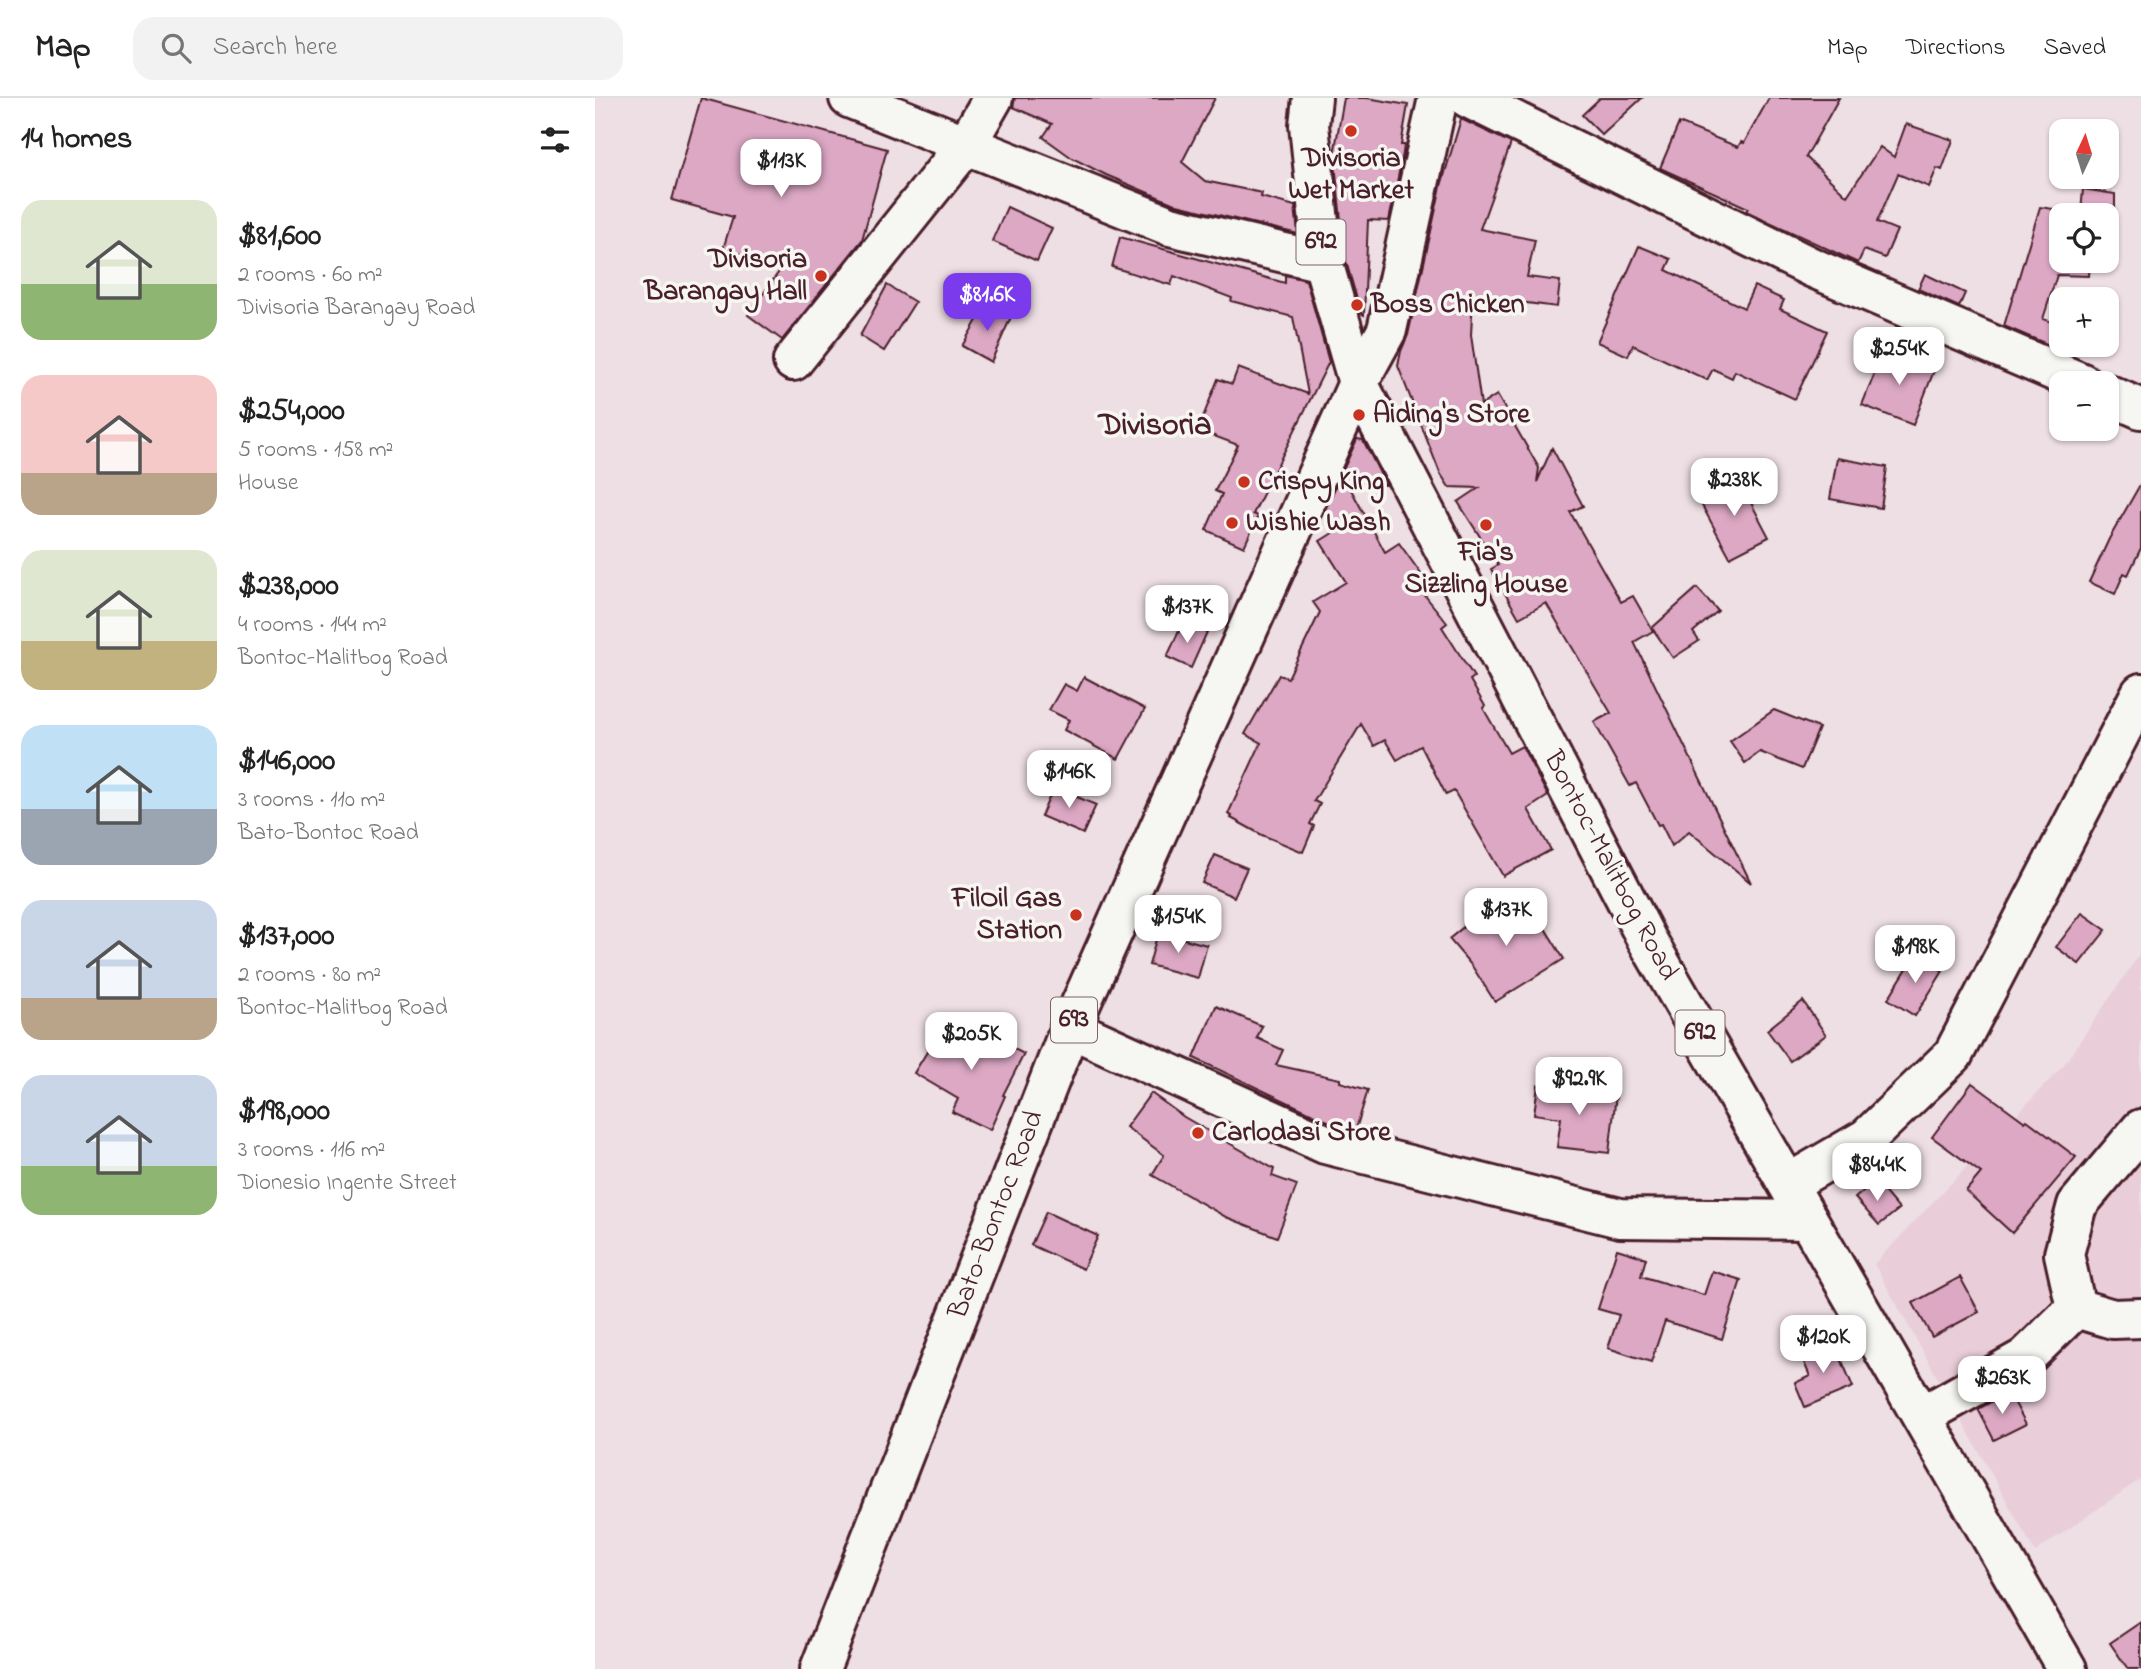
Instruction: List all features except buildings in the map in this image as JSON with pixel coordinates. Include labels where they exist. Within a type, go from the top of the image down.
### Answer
[{"type":"street","points":[[849,98],[1170,226],[1323,262]]},
{"type":"street","points":[[793,361],[966,145],[993,98]]},
{"type":"street","name":"692","points":[[1312,98],[1309,125],[1323,262],[1358,383]]},
{"type":"street","name":"Bato-Bontoc Road","points":[[820,1669],[1070,1028],[1358,383],[1387,330],[1438,98]]},
{"type":"street","points":[[1468,98],[1811,267],[2053,371]]},
{"type":"street","name":"Bontoc-Malitbog Road","points":[[1358,383],[1647,940],[2067,1669]]},
{"type":"street","points":[[2119,399],[2141,409]]},
{"type":"street","points":[[1788,1184],[1867,1138],[1953,1055],[2141,693]]},
{"type":"street","points":[[1070,1028],[1325,1144],[1620,1218],[1808,1220]]},
{"type":"street","points":[[2076,1308],[2064,1254],[2077,1205],[2141,1129]]},
{"type":"street","points":[[2076,1308],[2113,1319],[2141,1318]]},
{"type":"street","points":[[1922,1416],[2025,1358],[2076,1308]]},
{"type":"shaded area","points":[[2141,952],[2141,1479],[2035,1552],[1874,1264],[2063,1066]]},
{"type":"place","name":"Divisoria Wet Market","points":[[1351,131]]},
{"type":"place","name":"Divisoria Barangay Hall","points":[[821,276]]},
{"type":"place","name":"Boss Chicken","points":[[1357,305]]},
{"type":"place","name":"Aiding's Store","points":[[1359,415]]},
{"type":"place","name":"Crispy King","points":[[1244,482]]},
{"type":"place","name":"Wishie Wash","points":[[1232,523]]},
{"type":"place","name":"Fia's Sizzling House","points":[[1486,525]]},
{"type":"place","name":"FilOil Gas Station","points":[[1076,915]]},
{"type":"place","name":"Carlodasi Store","points":[[1198,1133]]},
{"type":"district","name":"Divisoria","points":[[1155,426]]}]
